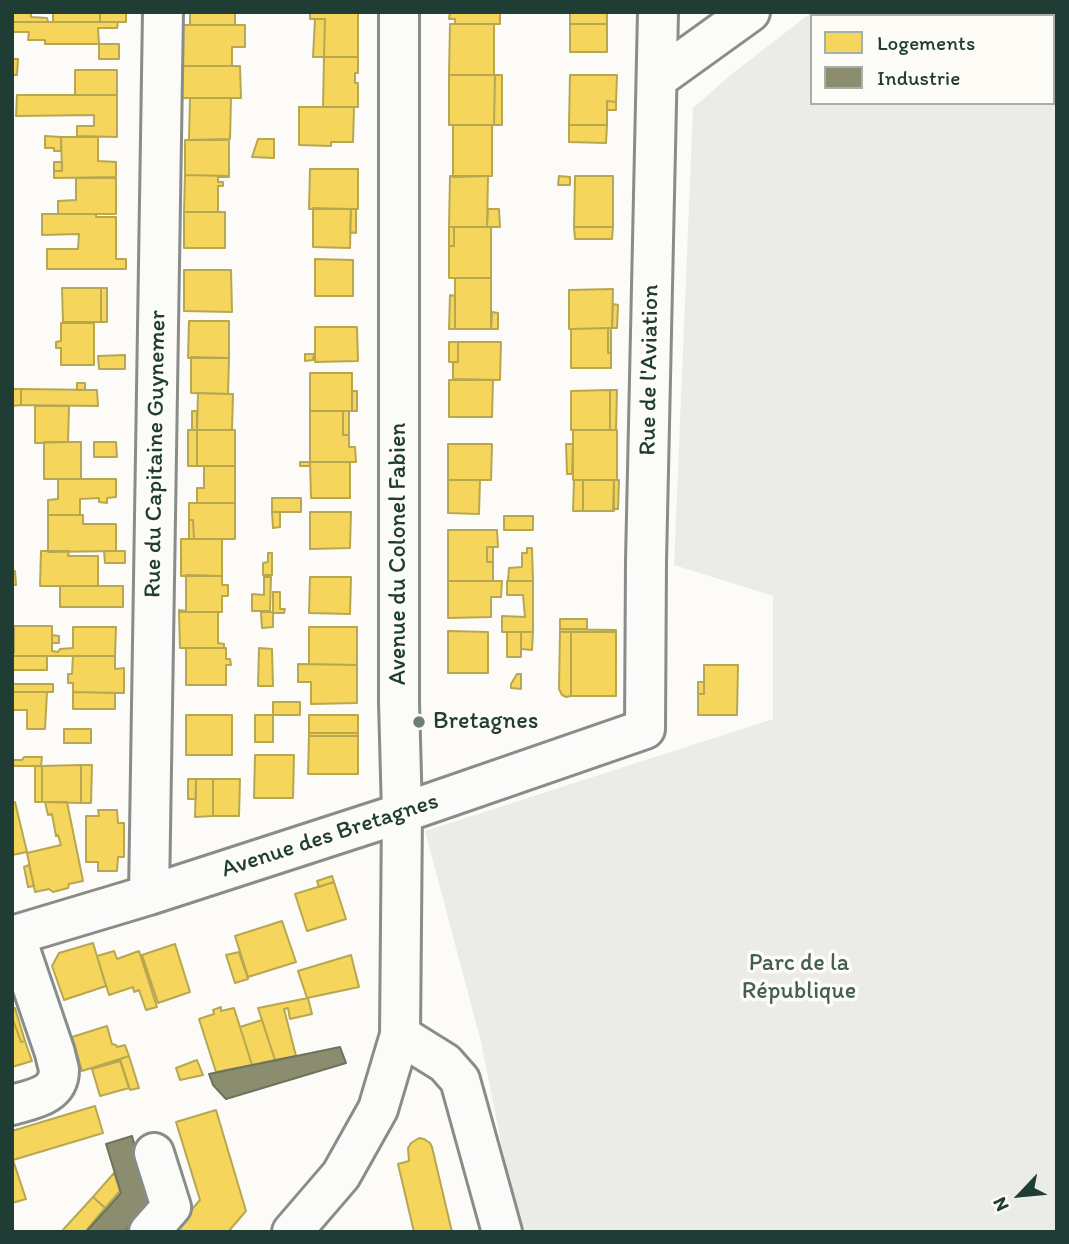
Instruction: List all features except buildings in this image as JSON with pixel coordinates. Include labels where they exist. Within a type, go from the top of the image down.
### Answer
[{"type":"street","name":"Rue du Capitaine Guynemer","points":[[149,895],[163,12]]},
{"type":"street","name":"Avenue du Colonel Fabien","points":[[292,1232],[341,1175],[378,1109],[400,1035],[400,12]]},
{"type":"street","name":"Rue de l'Aviation","points":[[645,729],[658,12]]},
{"type":"street","points":[[657,79],[750,12]]},
{"type":"street","name":"Avenue des Bretagnes","points":[[14,936],[402,813],[645,729]]},
{"type":"street","points":[[12,1105],[46,1095],[55,1086],[59,1071],[14,936]]},
{"type":"street","points":[[400,1035],[445,1063],[460,1080],[502,1232]]},
{"type":"street","points":[[149,1232],[171,1207],[154,1153]]},
{"type":"green space","name":"Parc de la République","points":[[812,12],[1057,12],[1057,1232],[519,1232],[481,1042],[425,831],[773,719],[773,596],[674,565],[693,108],[733,73]]},
{"type":"place","name":"Bretagnes","points":[[419,722]]}]
